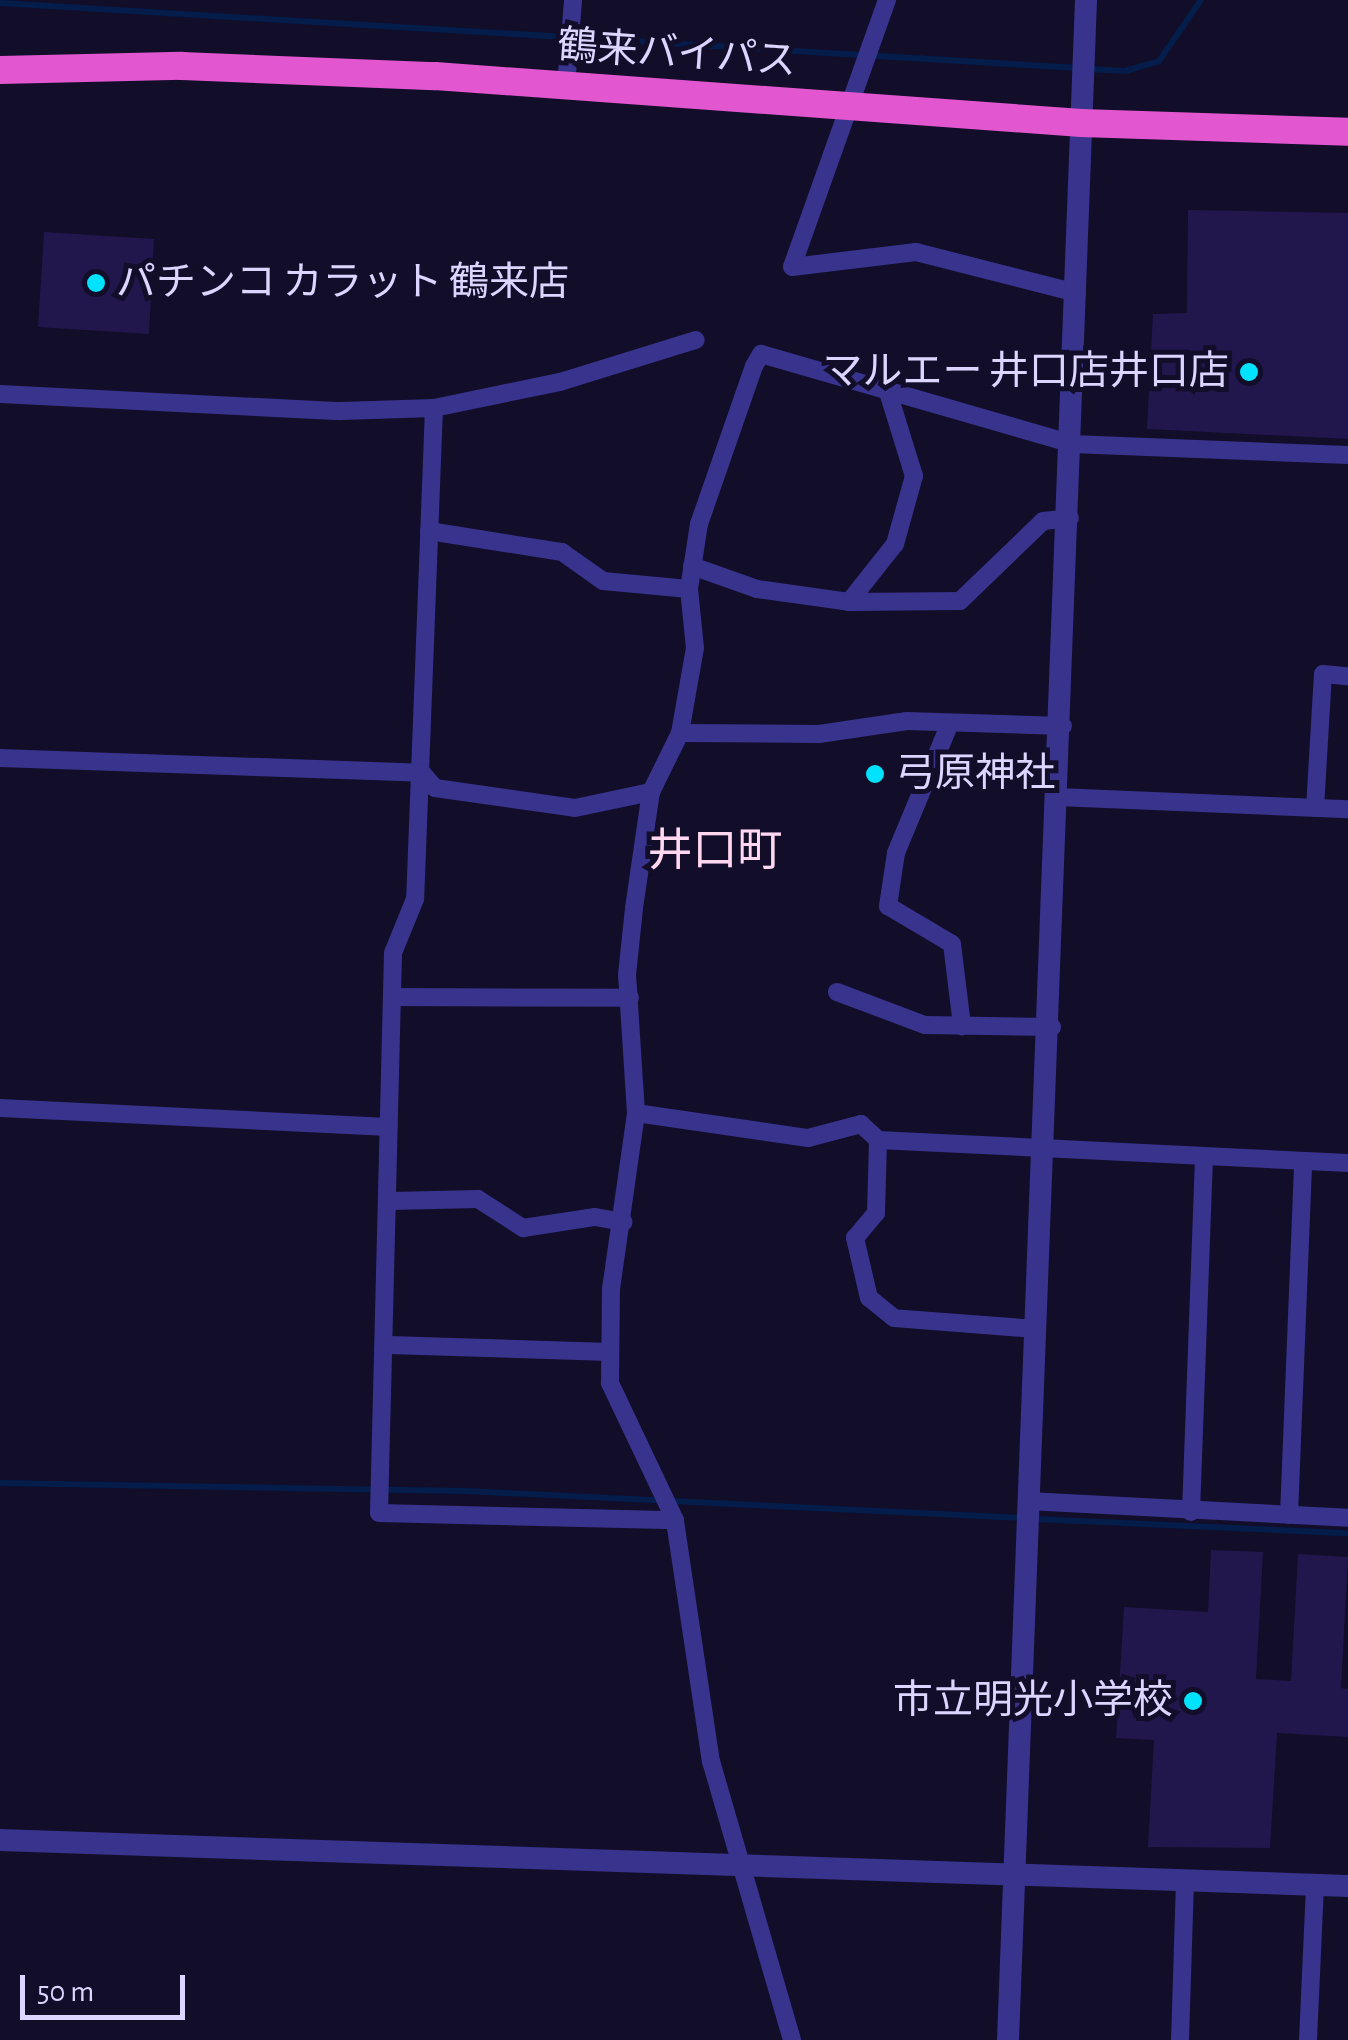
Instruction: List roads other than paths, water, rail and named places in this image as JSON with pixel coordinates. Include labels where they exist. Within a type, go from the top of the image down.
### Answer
[{"type":"highway","name":"鶴来バイパス","points":[[0,70],[182,66],[566,86],[1081,123],[1348,132]]},
{"type":"street","points":[[566,86],[573,0]]},
{"type":"street","points":[[886,0],[792,268],[916,252],[1076,293]]},
{"type":"street","points":[[1008,2040],[1027,1512],[1052,1027],[1086,0]]},
{"type":"street","points":[[0,394],[341,411],[434,408],[560,382],[696,340]]},
{"type":"street","points":[[792,2040],[711,1762],[672,1511],[610,1383],[611,1289],[624,1222],[636,1112],[630,998],[651,792],[680,733],[696,648],[688,589],[699,524],[761,354],[889,395],[1072,444],[1348,455]]},
{"type":"street","points":[[849,602],[895,544],[914,476],[889,395]]},
{"type":"street","points":[[434,408],[415,899],[393,953],[389,1345],[379,1514],[672,1511]]},
{"type":"street","points":[[692,566],[757,590],[849,602],[960,601],[1044,520],[1070,518]]},
{"type":"street","points":[[430,531],[562,552],[602,581],[688,589]]},
{"type":"street","points":[[1315,808],[1323,674],[1348,676]]},
{"type":"street","points":[[680,733],[818,734],[950,723],[1063,726]]},
{"type":"street","points":[[950,723],[896,853],[888,906],[952,944],[962,1026]]},
{"type":"street","points":[[0,758],[422,774],[435,788],[576,808],[651,792]]},
{"type":"street","points":[[1058,796],[1348,809]]},
{"type":"street","points":[[837,992],[861,996],[897,1019],[962,1026],[1052,1027]]},
{"type":"street","points":[[392,997],[630,998]]},
{"type":"street","points":[[0,1108],[389,1128]]},
{"type":"street","points":[[636,1112],[808,1138],[861,1124],[878,1140],[1044,1153],[1348,1164]]},
{"type":"street","points":[[878,1140],[876,1213],[855,1238],[869,1298],[894,1318],[1036,1329]]},
{"type":"street","points":[[1191,1512],[1204,1157]]},
{"type":"street","points":[[1288,1515],[1303,1162]]},
{"type":"street","points":[[390,1201],[478,1199],[522,1228],[595,1217],[624,1222]]},
{"type":"street","points":[[389,1345],[610,1352]]},
{"type":"street","points":[[1027,1512],[1191,1512],[1348,1518]]},
{"type":"street","points":[[0,1840],[1348,1886]]},
{"type":"street","points":[[1180,2040],[1185,1880]]},
{"type":"street","points":[[1308,2040],[1315,1885]]},
{"type":"waterway","points":[[1089,69],[1125,71],[1159,61],[1201,0]]},
{"type":"waterway","points":[[0,3],[1077,68]]},
{"type":"waterway","points":[[0,1483],[465,1491],[1022,1518]]},
{"type":"waterway","points":[[1035,1519],[1348,1533]]},
{"type":"place","name":"パチンコ カラット 鶴来店","points":[[96,283]]},
{"type":"place","name":"マルエー 井口店井口店","points":[[1249,372]]},
{"type":"place","name":"弓原神社","points":[[875,774]]},
{"type":"place","name":"市立明光小学校","points":[[1193,1701]]},
{"type":"district","name":"井口町","points":[[715,852]]}]
